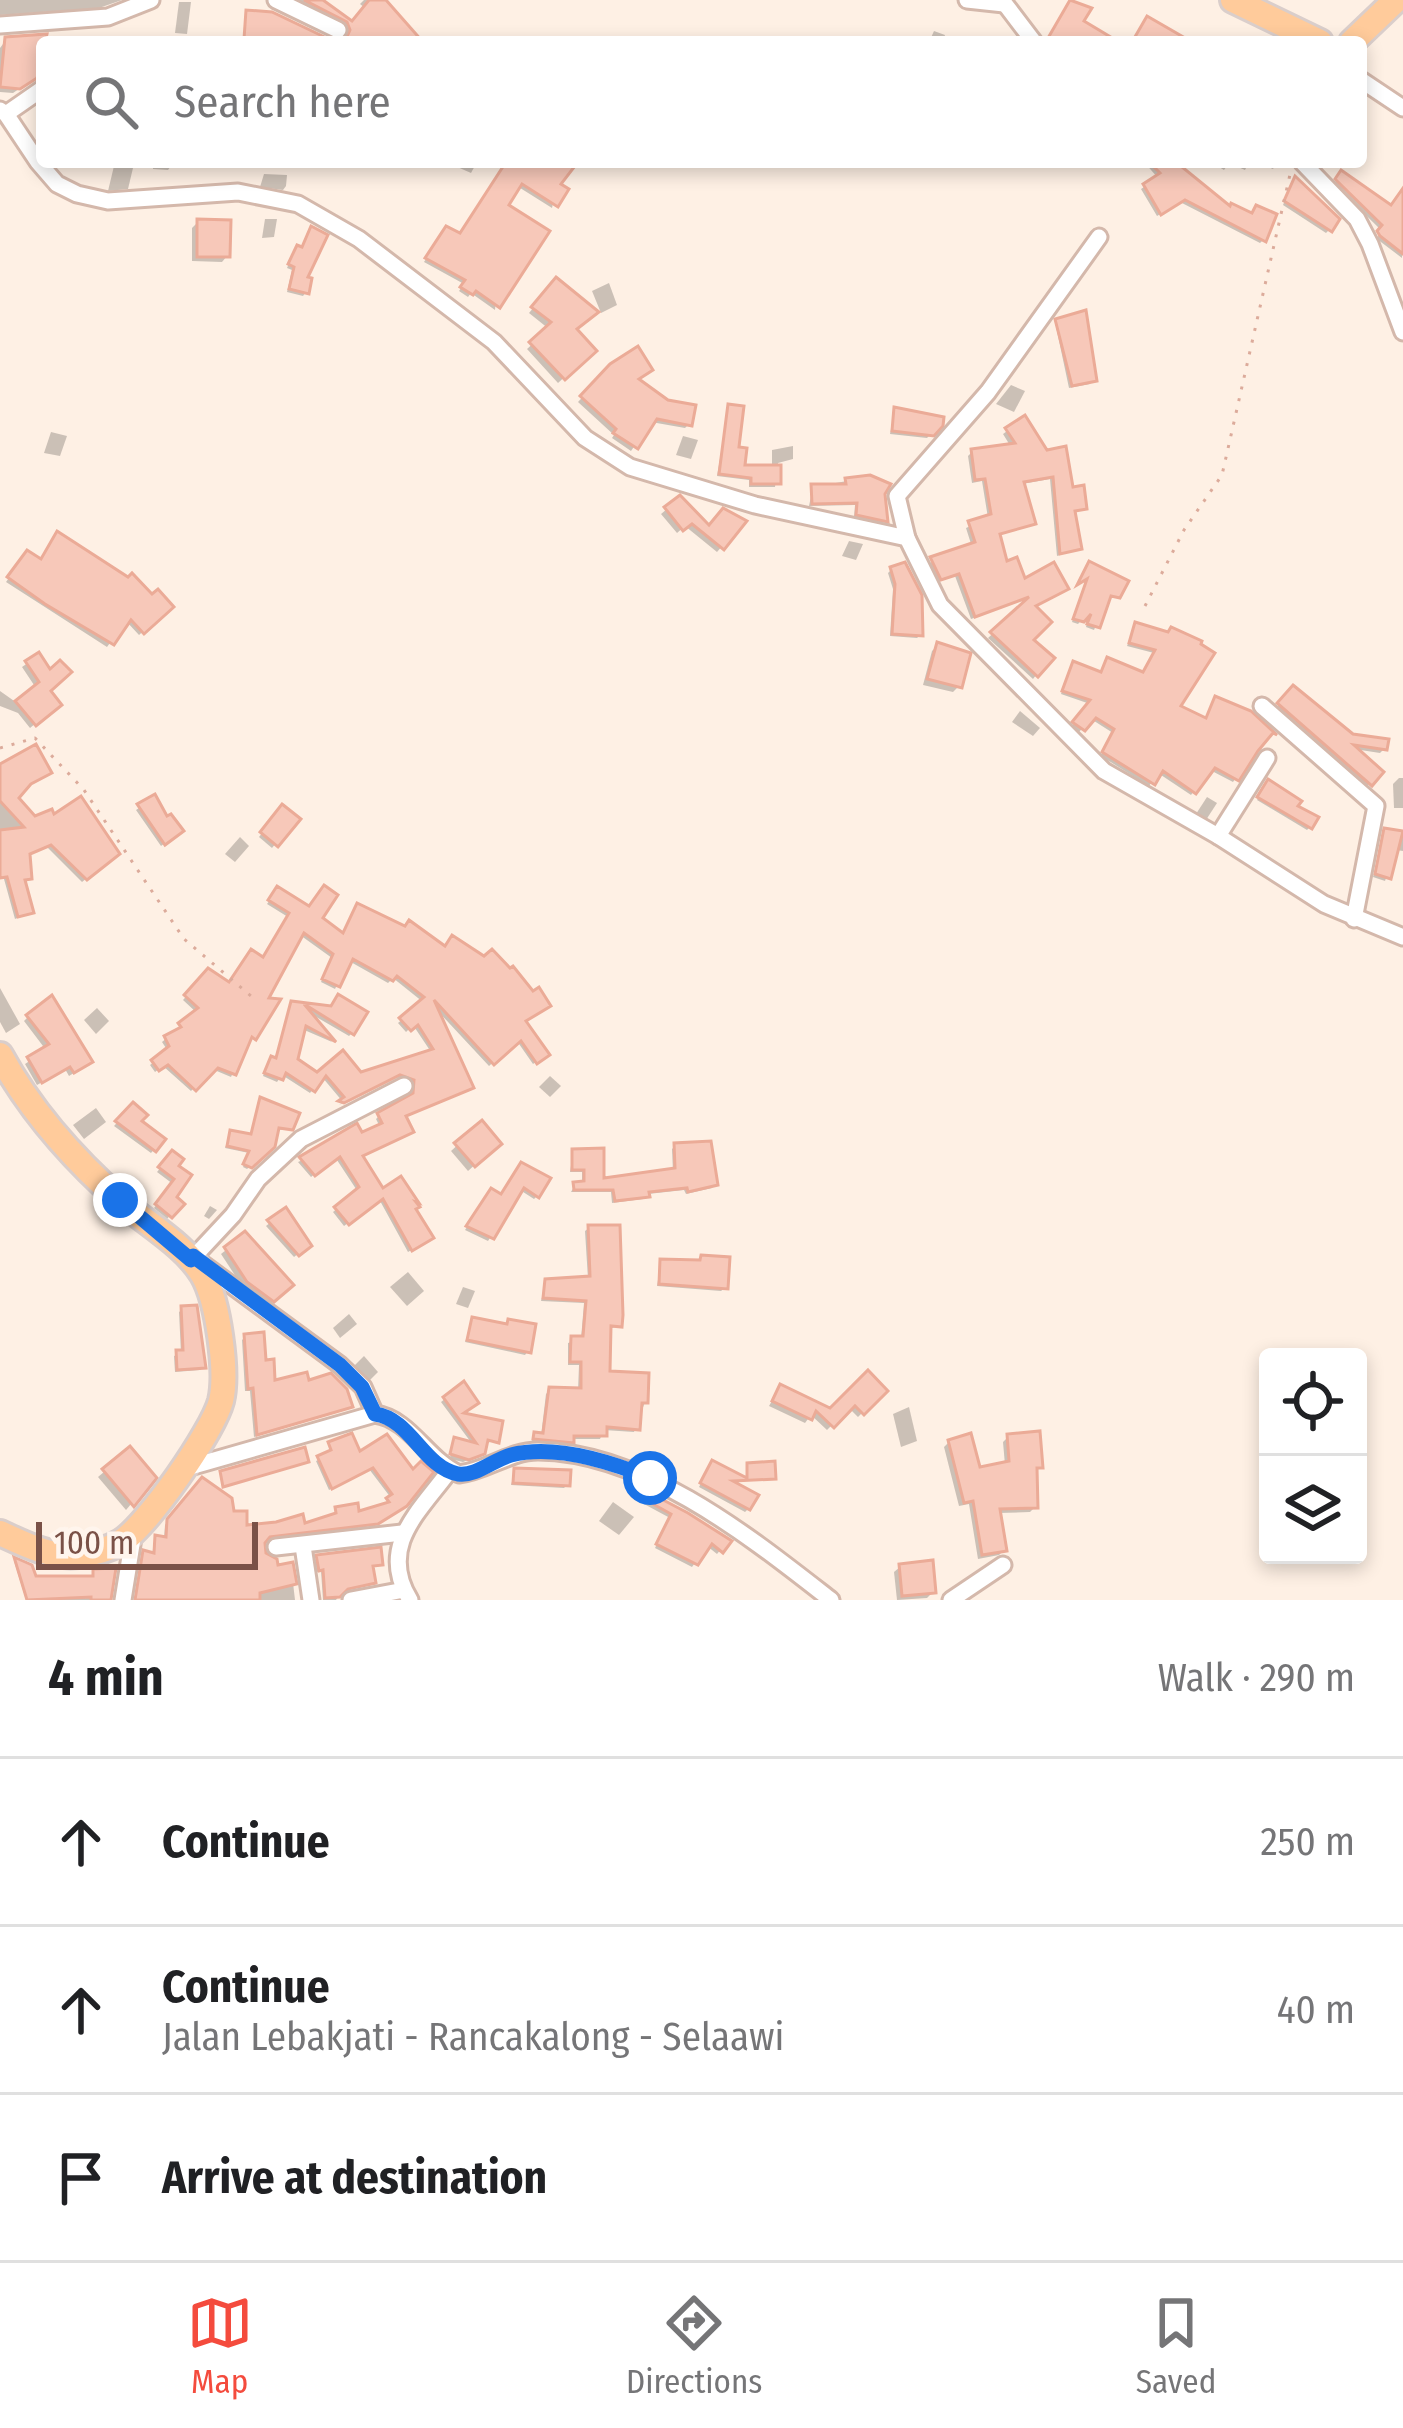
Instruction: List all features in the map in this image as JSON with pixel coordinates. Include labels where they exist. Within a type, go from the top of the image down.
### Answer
[{"type":"main road","points":[[1233,0],[1308,36]]},
{"type":"main road","points":[[1358,36],[1396,0]]},
{"type":"main road","points":[[0,1055],[20,1090],[66,1148],[192,1258],[205,1277],[223,1391],[210,1426],[180,1470],[134,1532],[109,1548],[74,1556],[37,1550],[0,1533]]},
{"type":"street","points":[[0,25],[108,17],[151,0]]},
{"type":"street","points":[[276,0],[338,30]]},
{"type":"street","points":[[967,0],[1003,2],[1029,36]]},
{"type":"street","points":[[1367,84],[1403,108]]},
{"type":"street","points":[[36,93],[3,112],[36,156]]},
{"type":"street","points":[[45,168],[57,184],[76,194],[108,201],[238,192],[298,204],[358,239],[494,342],[585,438],[630,467],[755,505],[907,538]]},
{"type":"street","points":[[1308,168],[1357,219],[1403,332]]},
{"type":"street","points":[[1100,237],[988,392],[897,496],[907,538],[940,605],[1078,748],[1133,791],[1218,836],[1305,892],[1354,919],[1403,937]]},
{"type":"street","points":[[1262,706],[1376,806],[1354,919]]},
{"type":"street","points":[[1218,836],[1267,758]]},
{"type":"street","points":[[375,1414],[362,1387],[340,1365],[192,1258],[233,1215],[258,1179],[302,1139],[404,1086]]},
{"type":"street","points":[[180,1470],[375,1414],[386,1415],[450,1470],[467,1473],[510,1455],[539,1451],[623,1467],[686,1497],[831,1600]]},
{"type":"street","points":[[351,1600],[407,1595],[397,1547],[402,1533],[450,1470]]},
{"type":"street","points":[[123,1600],[134,1532]]},
{"type":"street","points":[[277,1547],[402,1533]]},
{"type":"street","points":[[304,1546],[311,1600]]},
{"type":"street","points":[[951,1600],[1003,1565]]},
{"type":"path","points":[[1144,606],[1184,530],[1222,475],[1292,168]]},
{"type":"path","points":[[0,748],[35,738],[84,790],[184,939],[251,996]]},
{"type":"building","points":[[304,0],[323,0],[352,21],[369,0],[386,0],[418,36],[347,36],[347,22]]},
{"type":"building","points":[[1070,0],[1092,8],[1084,21],[1109,36],[1049,36]]},
{"type":"building","points":[[246,10],[272,12],[322,36],[244,36]]},
{"type":"building","points":[[1147,16],[1182,36],[1135,36]]},
{"type":"building","points":[[47,34],[36,36],[36,79],[20,89],[0,87],[5,37]]},
{"type":"building","points":[[502,168],[573,168],[561,184],[569,189],[558,207],[522,184],[509,205],[550,231],[500,308],[476,291],[473,295],[460,287],[465,280],[425,258],[446,226],[460,233]]},
{"type":"building","points":[[1155,168],[1183,168],[1230,206],[1252,213],[1256,205],[1277,214],[1266,242],[1185,200],[1161,215],[1143,184],[1160,173]]},
{"type":"building","points":[[1341,170],[1391,205],[1403,188],[1403,254],[1380,236],[1377,231],[1382,225],[1335,179]]},
{"type":"building","points":[[1295,176],[1340,219],[1332,232],[1284,201]]},
{"type":"building","points":[[197,219],[231,220],[230,257],[197,257]]},
{"type":"building","points":[[311,226],[328,235],[308,277],[312,278],[309,294],[289,289],[294,267],[288,264]]},
{"type":"building","points":[[556,277],[599,312],[577,329],[597,351],[565,380],[529,342],[551,322],[531,307]]},
{"type":"building","points":[[1086,310],[1097,381],[1072,386],[1055,319]]},
{"type":"building","points":[[638,346],[653,370],[639,379],[668,400],[696,405],[692,426],[657,419],[638,449],[613,433],[616,429],[580,396],[610,364]]},
{"type":"building","points":[[728,404],[744,406],[739,447],[747,448],[745,465],[781,465],[781,484],[751,484],[751,478],[719,474]]},
{"type":"building","points":[[894,407],[944,417],[943,426],[934,436],[892,431]]},
{"type":"building","points":[[1025,415],[1047,450],[1066,446],[1073,487],[1084,485],[1087,509],[1075,511],[1082,549],[1060,554],[1053,477],[1024,482],[1036,524],[1000,534],[1007,561],[1017,557],[1025,578],[1054,562],[1069,589],[1036,606],[1052,622],[1034,640],[1055,658],[1038,677],[990,632],[1029,597],[975,617],[959,574],[941,580],[930,557],[975,542],[968,521],[991,514],[985,479],[975,480],[971,449],[1015,443],[1005,428]]},
{"type":"building","points":[[870,475],[891,484],[885,494],[888,522],[856,515],[857,503],[812,504],[811,484],[846,484],[845,478]]},
{"type":"building","points":[[680,495],[709,525],[723,508],[747,521],[724,550],[692,524],[683,531],[664,507]]},
{"type":"building","points":[[57,531],[128,577],[132,573],[152,594],[158,589],[174,607],[144,634],[131,620],[114,645],[7,577],[27,550],[41,559]]},
{"type":"building","points":[[1089,561],[1129,581],[1120,598],[1111,596],[1100,628],[1087,624],[1091,614],[1084,622],[1073,619],[1087,579],[1077,585]]},
{"type":"building","points":[[905,562],[922,595],[923,636],[892,634],[895,584],[890,567]]},
{"type":"building","points":[[1135,622],[1168,632],[1171,627],[1202,641],[1215,653],[1181,706],[1206,718],[1215,696],[1251,711],[1277,735],[1273,733],[1258,751],[1239,781],[1215,768],[1196,794],[1163,771],[1155,785],[1102,752],[1114,729],[1096,718],[1085,731],[1072,722],[1090,700],[1062,691],[1073,661],[1101,672],[1107,657],[1143,672],[1155,650],[1129,643]]},
{"type":"building","points":[[937,642],[971,653],[962,688],[927,679]]},
{"type":"building","points":[[39,652],[50,669],[60,660],[72,672],[51,691],[62,705],[36,726],[15,701],[39,682],[25,661]]},
{"type":"building","points":[[1293,685],[1353,734],[1389,739],[1387,750],[1354,745],[1384,772],[1372,786],[1277,703]]},
{"type":"building","points":[[36,744],[52,773],[31,784],[19,798],[35,816],[52,809],[54,814],[81,796],[120,854],[87,880],[51,845],[30,854],[32,879],[25,880],[34,913],[18,917],[7,877],[0,878],[0,830],[24,827],[0,801],[0,764]]},
{"type":"building","points":[[1268,779],[1302,801],[1298,806],[1319,817],[1312,829],[1257,797]]},
{"type":"building","points":[[155,794],[167,816],[171,814],[184,831],[165,845],[137,804]]},
{"type":"building","points":[[282,804],[301,819],[278,847],[260,832]]},
{"type":"building","points":[[1384,828],[1403,831],[1391,879],[1375,874]]},
{"type":"building","points":[[324,885],[338,895],[323,918],[343,933],[357,903],[405,926],[409,920],[445,946],[452,935],[484,956],[492,949],[533,991],[539,987],[551,1006],[526,1021],[550,1055],[537,1064],[521,1041],[494,1065],[434,1000],[474,1088],[406,1116],[414,1132],[363,1156],[383,1188],[401,1176],[419,1203],[416,1209],[434,1238],[412,1251],[383,1199],[349,1225],[334,1207],[359,1187],[340,1157],[315,1176],[299,1157],[357,1123],[362,1132],[382,1123],[377,1113],[413,1093],[414,1080],[400,1075],[344,1103],[338,1101],[344,1097],[326,1076],[315,1092],[286,1073],[283,1080],[264,1073],[271,1056],[276,1058],[291,1001],[331,1006],[338,994],[368,1012],[354,1035],[304,1004],[336,1042],[306,1026],[298,1059],[317,1072],[343,1050],[361,1072],[433,1049],[418,1025],[411,1031],[399,1018],[424,997],[397,976],[393,981],[353,959],[340,987],[322,979],[333,954],[304,933],[269,998],[281,999],[256,1040],[252,1037],[236,1075],[218,1068],[196,1091],[168,1065],[159,1071],[151,1060],[169,1046],[164,1036],[181,1027],[178,1023],[198,1008],[184,995],[208,968],[229,982],[251,949],[263,957],[289,913],[268,900],[277,886],[309,906]]},
{"type":"building","points":[[52,995],[93,1062],[74,1073],[70,1067],[42,1083],[27,1057],[49,1044],[26,1015]]},
{"type":"building","points":[[260,1097],[300,1113],[293,1130],[279,1128],[275,1147],[252,1168],[243,1164],[249,1151],[227,1146],[230,1130],[251,1134]]},
{"type":"building","points":[[133,1102],[148,1115],[142,1121],[166,1139],[156,1152],[115,1121]]},
{"type":"building","points":[[482,1120],[502,1144],[475,1167],[454,1143]]},
{"type":"building","points":[[711,1141],[718,1185],[688,1192],[687,1188],[649,1192],[650,1197],[615,1201],[613,1190],[574,1190],[573,1182],[584,1181],[584,1170],[572,1170],[572,1149],[604,1148],[604,1178],[675,1168],[674,1143]]},
{"type":"building","points":[[172,1150],[184,1159],[179,1166],[192,1175],[177,1197],[185,1204],[172,1218],[155,1204],[174,1179],[158,1167]]},
{"type":"building","points":[[521,1162],[551,1178],[539,1198],[524,1188],[494,1239],[466,1226],[491,1188],[501,1194]]},
{"type":"building","points":[[286,1207],[312,1246],[299,1256],[267,1220]]},
{"type":"building","points":[[588,1225],[620,1225],[623,1315],[622,1327],[611,1326],[610,1371],[649,1373],[648,1403],[642,1403],[640,1430],[607,1427],[607,1436],[574,1436],[574,1443],[533,1439],[534,1432],[543,1433],[549,1387],[581,1388],[581,1362],[570,1362],[571,1336],[583,1336],[586,1301],[543,1298],[545,1279],[590,1276]]},
{"type":"building","points":[[245,1231],[294,1285],[274,1302],[247,1282],[224,1247]]},
{"type":"building","points":[[701,1255],[730,1257],[728,1289],[659,1284],[660,1259],[700,1260]]},
{"type":"building","points":[[197,1305],[206,1368],[177,1370],[176,1350],[183,1350],[181,1306]]},
{"type":"building","points":[[472,1317],[536,1324],[531,1353],[467,1340]]},
{"type":"building","points":[[264,1332],[266,1360],[274,1359],[275,1380],[307,1372],[309,1380],[331,1373],[347,1389],[353,1407],[257,1435],[244,1334]]},
{"type":"building","points":[[868,1370],[888,1391],[864,1415],[855,1406],[834,1428],[816,1411],[812,1420],[772,1401],[780,1384],[830,1408]]},
{"type":"building","points":[[464,1381],[479,1403],[464,1413],[503,1421],[499,1443],[488,1440],[485,1454],[469,1460],[450,1454],[454,1437],[476,1443],[443,1397]]},
{"type":"building","points":[[1040,1431],[1043,1468],[1037,1468],[1038,1508],[1000,1509],[1007,1551],[982,1555],[973,1501],[964,1503],[948,1440],[971,1433],[980,1467],[1009,1461],[1007,1434]]},
{"type":"building","points":[[352,1433],[360,1451],[387,1434],[413,1469],[421,1461],[434,1472],[407,1506],[378,1524],[270,1537],[266,1553],[278,1565],[293,1562],[297,1584],[260,1593],[260,1600],[135,1600],[143,1550],[154,1553],[155,1535],[166,1537],[167,1519],[202,1477],[232,1498],[234,1511],[247,1511],[247,1525],[303,1514],[305,1523],[336,1513],[335,1507],[358,1503],[359,1511],[389,1502],[386,1498],[392,1494],[373,1468],[332,1489],[317,1456],[331,1450],[328,1442]]},
{"type":"building","points":[[130,1446],[157,1478],[134,1507],[102,1469]]},
{"type":"building","points":[[305,1447],[309,1462],[223,1487],[220,1471]]},
{"type":"building","points":[[712,1460],[747,1478],[747,1463],[775,1461],[776,1479],[733,1481],[759,1495],[750,1510],[700,1483]]},
{"type":"building","points":[[514,1468],[571,1470],[570,1486],[513,1483]]},
{"type":"building","points":[[648,1492],[732,1541],[723,1553],[712,1544],[698,1565],[656,1544],[671,1514],[644,1499]]},
{"type":"building","points":[[381,1547],[383,1565],[373,1566],[376,1583],[325,1598],[323,1570],[319,1571],[316,1555]]},
{"type":"building","points":[[14,1557],[32,1565],[36,1576],[93,1576],[93,1569],[116,1568],[111,1600],[27,1600]]},
{"type":"building","points":[[933,1560],[936,1593],[902,1596],[899,1564]]},
{"type":"route","points":[[120,1200],[191,1260],[193,1256],[340,1365],[362,1387],[375,1414],[401,1425],[450,1470],[467,1473],[510,1455],[539,1451],[623,1467],[650,1478]]}]
